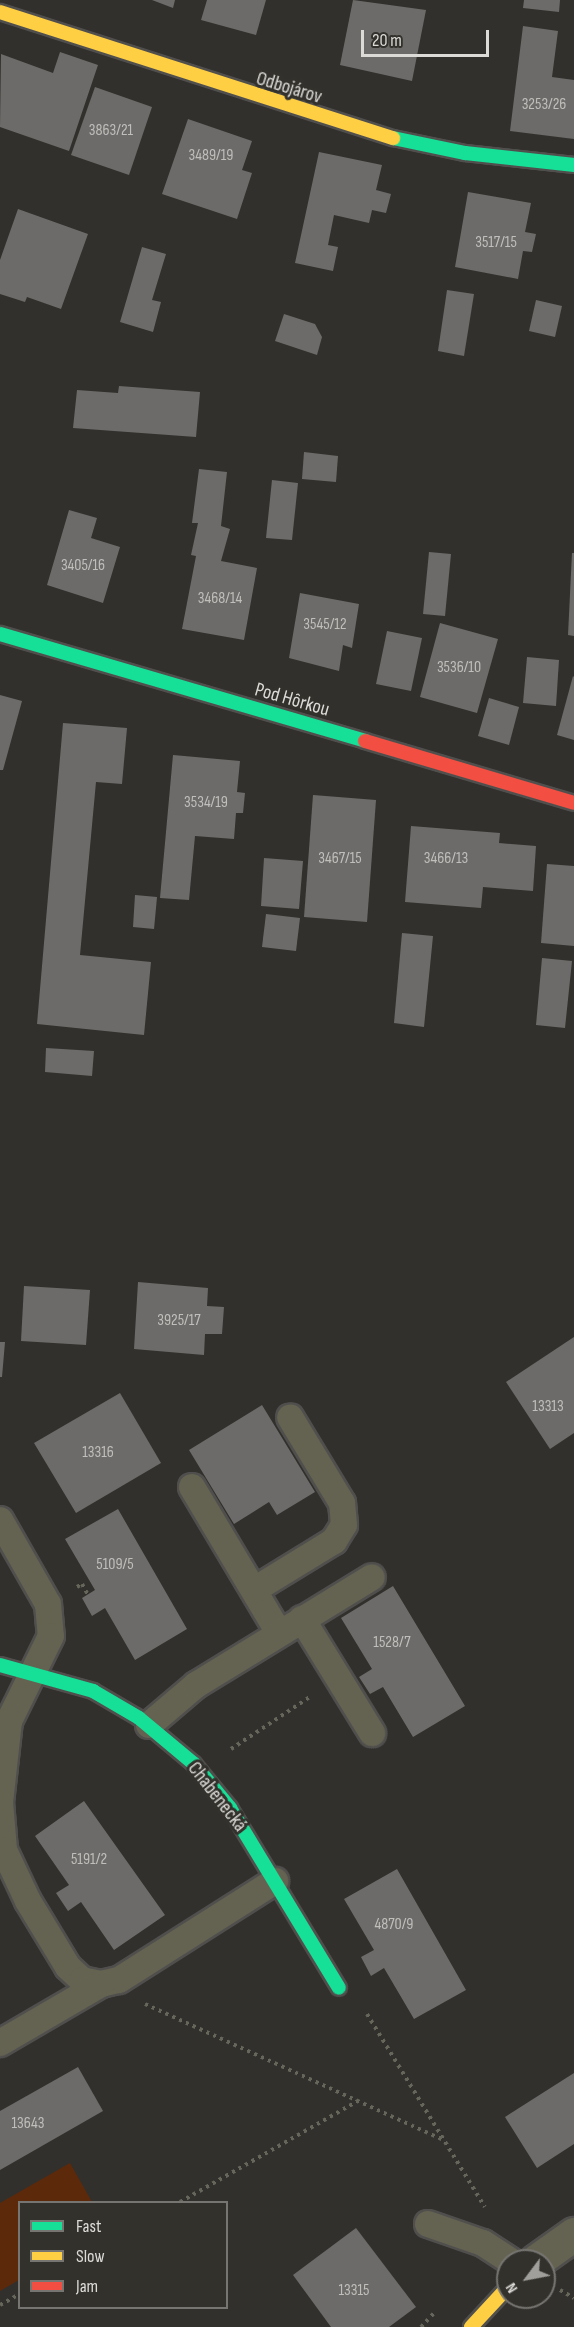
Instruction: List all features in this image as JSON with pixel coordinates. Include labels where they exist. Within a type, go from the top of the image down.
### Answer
[{"type":"street","name":"Odbojárov","points":[[0,12],[372,134],[465,153],[574,165]]},
{"type":"street","name":"Pod Hôrkou","points":[[0,634],[574,803]]},
{"type":"street","name":"Chabenecká","points":[[0,1665],[34,1672],[93,1691],[149,1725],[194,1764],[216,1790],[339,1988]]},
{"type":"street","points":[[553,2249],[574,2234]]},
{"type":"street","points":[[471,2327],[496,2300]]},
{"type":"lane","points":[[254,1590],[334,1541],[344,1525],[342,1503],[290,1417]]},
{"type":"lane","points":[[192,1487],[279,1633]]},
{"type":"lane","points":[[0,1520],[48,1604],[51,1636],[5,1725],[0,1802],[4,1850],[17,1882],[68,1967],[82,1980],[101,1984]]},
{"type":"lane","points":[[149,1725],[196,1685],[372,1577]]},
{"type":"lane","points":[[302,1619],[372,1732]]},
{"type":"lane","points":[[0,2043],[101,1984],[119,1980],[274,1881]]},
{"type":"lane","points":[[428,2224],[483,2243],[496,2251]]},
{"type":"path","points":[[254,1732],[301,1703]]},
{"type":"path","points":[[101,1984],[444,2140]]},
{"type":"path","points":[[339,1988],[355,1995],[490,2214]]},
{"type":"path","points":[[182,2201],[359,2100]]},
{"type":"path","points":[[0,2305],[18,2295]]},
{"type":"shaded area","points":[[70,2163],[91,2201],[18,2201],[18,2281],[0,2291],[0,2203]]},
{"type":"building","points":[[152,0],[175,0],[173,8]]},
{"type":"building","points":[[207,0],[266,0],[256,35],[201,20]]},
{"type":"building","points":[[353,0],[426,10],[412,81],[340,65]]},
{"type":"building","points":[[524,0],[560,0],[559,12],[523,8]]},
{"type":"building","points":[[523,26],[558,31],[552,77],[574,80],[574,139],[510,131]]},
{"type":"building","points":[[60,52],[98,65],[69,151],[0,127],[1,54],[53,73]]},
{"type":"building","points":[[95,87],[152,107],[129,175],[71,155]]},
{"type":"building","points":[[188,119],[252,141],[242,170],[252,173],[237,219],[162,194]]},
{"type":"building","points":[[319,152],[382,165],[376,190],[391,194],[386,213],[372,210],[369,223],[334,215],[328,245],[338,247],[333,271],[295,263]]},
{"type":"building","points":[[468,192],[531,203],[525,232],[536,234],[532,252],[523,251],[518,279],[455,267]]},
{"type":"building","points":[[18,209],[88,234],[61,309],[27,297],[25,302],[0,294],[0,260]]},
{"type":"building","points":[[142,247],[166,254],[152,300],[161,302],[153,332],[120,322]]},
{"type":"building","points":[[447,290],[474,294],[464,356],[438,351]]},
{"type":"building","points":[[536,300],[562,306],[555,337],[529,331]]},
{"type":"building","points":[[284,314],[315,324],[322,337],[317,355],[275,341]]},
{"type":"building","points":[[119,386],[200,392],[196,437],[73,428],[77,390],[118,393]]},
{"type":"building","points":[[304,452],[338,456],[336,482],[302,479]]},
{"type":"building","points":[[199,469],[227,472],[221,526],[230,529],[221,561],[257,568],[244,640],[182,629],[196,556],[191,555],[198,523],[192,523]]},
{"type":"building","points":[[272,480],[298,483],[292,540],[266,538]]},
{"type":"building","points":[[69,510],[97,518],[91,538],[120,547],[103,603],[47,585]]},
{"type":"building","points":[[429,552],[451,554],[445,616],[423,614]]},
{"type":"building","points":[[572,553],[574,553],[574,636],[568,635]]},
{"type":"building","points":[[300,593],[359,604],[352,648],[343,645],[339,671],[289,658]]},
{"type":"building","points":[[440,623],[498,639],[477,713],[420,697]]},
{"type":"building","points":[[387,631],[422,638],[411,691],[376,684]]},
{"type":"building","points":[[527,657],[559,660],[556,706],[523,703]]},
{"type":"building","points":[[574,677],[574,740],[557,735]]},
{"type":"building","points":[[0,695],[22,701],[3,770],[0,770]]},
{"type":"building","points":[[489,698],[519,707],[509,745],[478,736]]},
{"type":"building","points":[[63,723],[127,728],[122,784],[96,782],[80,955],[151,962],[144,1035],[37,1024]]},
{"type":"building","points":[[173,755],[240,761],[237,792],[245,793],[243,813],[236,813],[234,839],[195,836],[189,900],[160,898]]},
{"type":"building","points":[[313,795],[376,800],[367,922],[304,917]]},
{"type":"building","points":[[411,826],[500,833],[499,843],[536,846],[533,891],[483,887],[481,908],[405,902]]},
{"type":"building","points":[[264,858],[303,861],[299,909],[261,906]]},
{"type":"building","points":[[547,864],[574,866],[574,946],[541,943]]},
{"type":"building","points":[[135,895],[157,897],[154,929],[133,927]]},
{"type":"building","points":[[266,914],[300,918],[296,951],[262,947]]},
{"type":"building","points":[[402,933],[433,936],[424,1027],[394,1023]]},
{"type":"building","points":[[542,958],[572,961],[565,1028],[536,1025]]},
{"type":"building","points":[[46,1048],[94,1051],[92,1076],[45,1072]]},
{"type":"building","points":[[138,1282],[208,1288],[207,1306],[224,1307],[222,1334],[205,1334],[204,1355],[134,1349]]},
{"type":"building","points":[[24,1286],[90,1290],[86,1345],[21,1341]]},
{"type":"building","points":[[574,1337],[574,1433],[550,1449],[506,1382]]},
{"type":"building","points":[[0,1342],[5,1342],[2,1377],[0,1377]]},
{"type":"building","points":[[120,1393],[161,1463],[76,1513],[34,1443]]},
{"type":"building","points":[[262,1405],[315,1492],[277,1515],[269,1502],[234,1524],[189,1450]]},
{"type":"building","points":[[118,1509],[187,1629],[135,1660],[105,1608],[92,1616],[82,1598],[95,1590],[65,1539]]},
{"type":"building","points":[[393,1586],[465,1706],[413,1737],[383,1687],[370,1694],[359,1677],[372,1669],[341,1618]]},
{"type":"building","points":[[84,1801],[165,1915],[114,1950],[81,1902],[68,1911],[56,1893],[69,1885],[35,1836]]},
{"type":"building","points":[[397,1869],[466,1990],[414,2019],[384,1968],[371,1976],[361,1957],[374,1950],[344,1899]]},
{"type":"building","points":[[78,2067],[103,2111],[0,2170],[0,2111]]},
{"type":"building","points":[[574,2073],[574,2144],[537,2168],[505,2117]]},
{"type":"building","points":[[356,2228],[416,2307],[389,2327],[331,2327],[293,2275]]},
{"type":"traffic: fast","points":[[393,138],[465,153],[574,165]]},
{"type":"traffic: fast","points":[[0,634],[365,741]]},
{"type":"traffic: fast","points":[[0,1665],[93,1691],[139,1718],[194,1764],[230,1808],[339,1988]]},
{"type":"traffic: slow","points":[[0,12],[393,138]]},
{"type":"traffic: slow","points":[[471,2327],[496,2300]]},
{"type":"traffic: jam","points":[[365,741],[574,803]]}]
